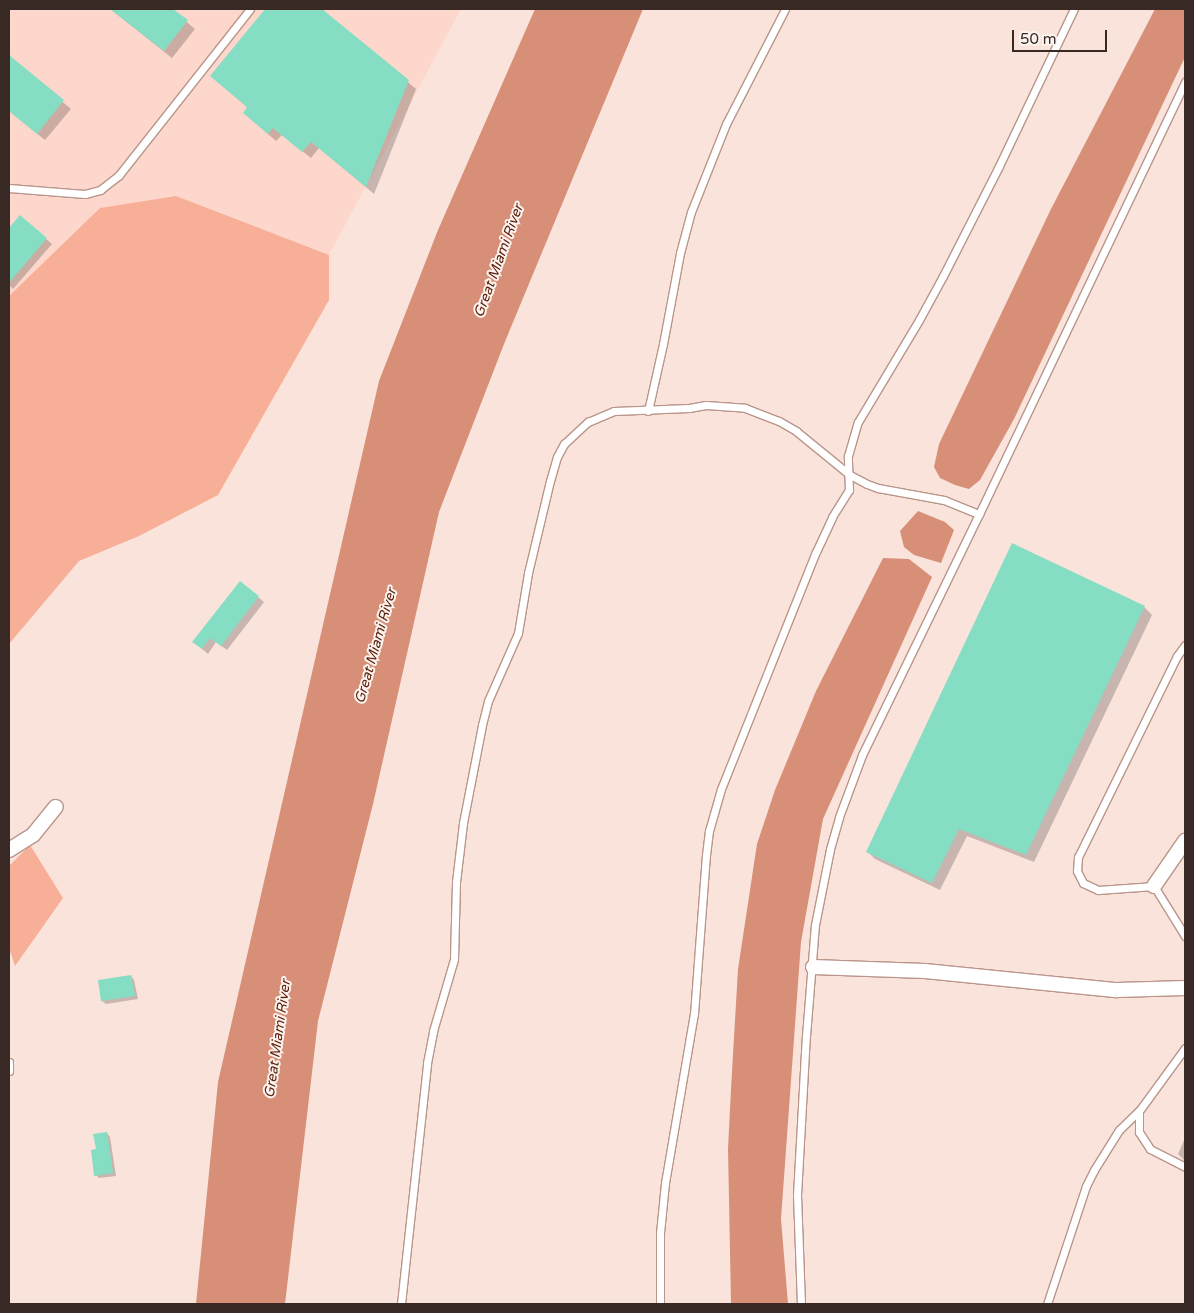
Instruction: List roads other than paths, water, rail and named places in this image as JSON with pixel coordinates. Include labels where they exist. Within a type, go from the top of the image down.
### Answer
[{"type":"street","points":[[9,850],[33,835],[56,807]]},
{"type":"street","points":[[1154,886],[1185,841]]},
{"type":"street","points":[[813,967],[924,971],[1117,990],[1185,988]]},
{"type":"lane","points":[[9,188],[85,194],[100,190],[119,175],[250,9]]},
{"type":"lane","points":[[648,410],[663,344],[680,253],[692,212],[726,124],[786,9]]},
{"type":"lane","points":[[660,1304],[660,1233],[664,1183],[694,1014],[701,896],[709,831],[733,756],[816,552],[832,516],[849,490],[848,456],[858,422],[943,276],[998,168],[1074,9]]},
{"type":"lane","points":[[801,1304],[797,1195],[806,1036],[815,925],[836,825],[862,756],[1185,82]]},
{"type":"lane","points":[[401,1304],[418,1127],[433,1032],[454,959],[458,872],[464,823],[482,725],[488,701],[518,633],[539,525],[558,456],[573,433],[588,422],[614,411],[727,405],[760,412],[796,431],[850,475],[878,488],[944,500],[979,514]]},
{"type":"lane","points":[[1185,645],[1173,665],[1078,857],[1077,872],[1083,883],[1098,890],[1154,886],[1185,936]]},
{"type":"lane","points":[[1047,1304],[1086,1186],[1094,1170],[1120,1130],[1139,1111],[1185,1048]]},
{"type":"lane","points":[[1178,1059],[1185,1064]]},
{"type":"lane","points":[[9,1062],[9,1071]]},
{"type":"lane","points":[[1139,1111],[1139,1132],[1150,1148],[1185,1167]]},
{"type":"water","name":"Great Miami River","points":[[535,9],[643,9],[504,344],[439,512],[373,804],[318,1021],[285,1304],[196,1304],[218,1082],[379,381],[438,230]]},
{"type":"water","points":[[1155,9],[1185,9],[1185,57],[1014,419],[980,480],[969,489],[955,485],[940,478],[934,467],[939,444],[1051,209]]},
{"type":"water","points":[[918,511],[945,522],[954,530],[941,563],[914,555],[904,547],[900,531]]},
{"type":"water","points":[[883,558],[909,559],[932,577],[823,819],[801,942],[781,1219],[788,1304],[731,1304],[728,1149],[731,1089],[738,969],[757,844],[775,790],[816,691]]}]
